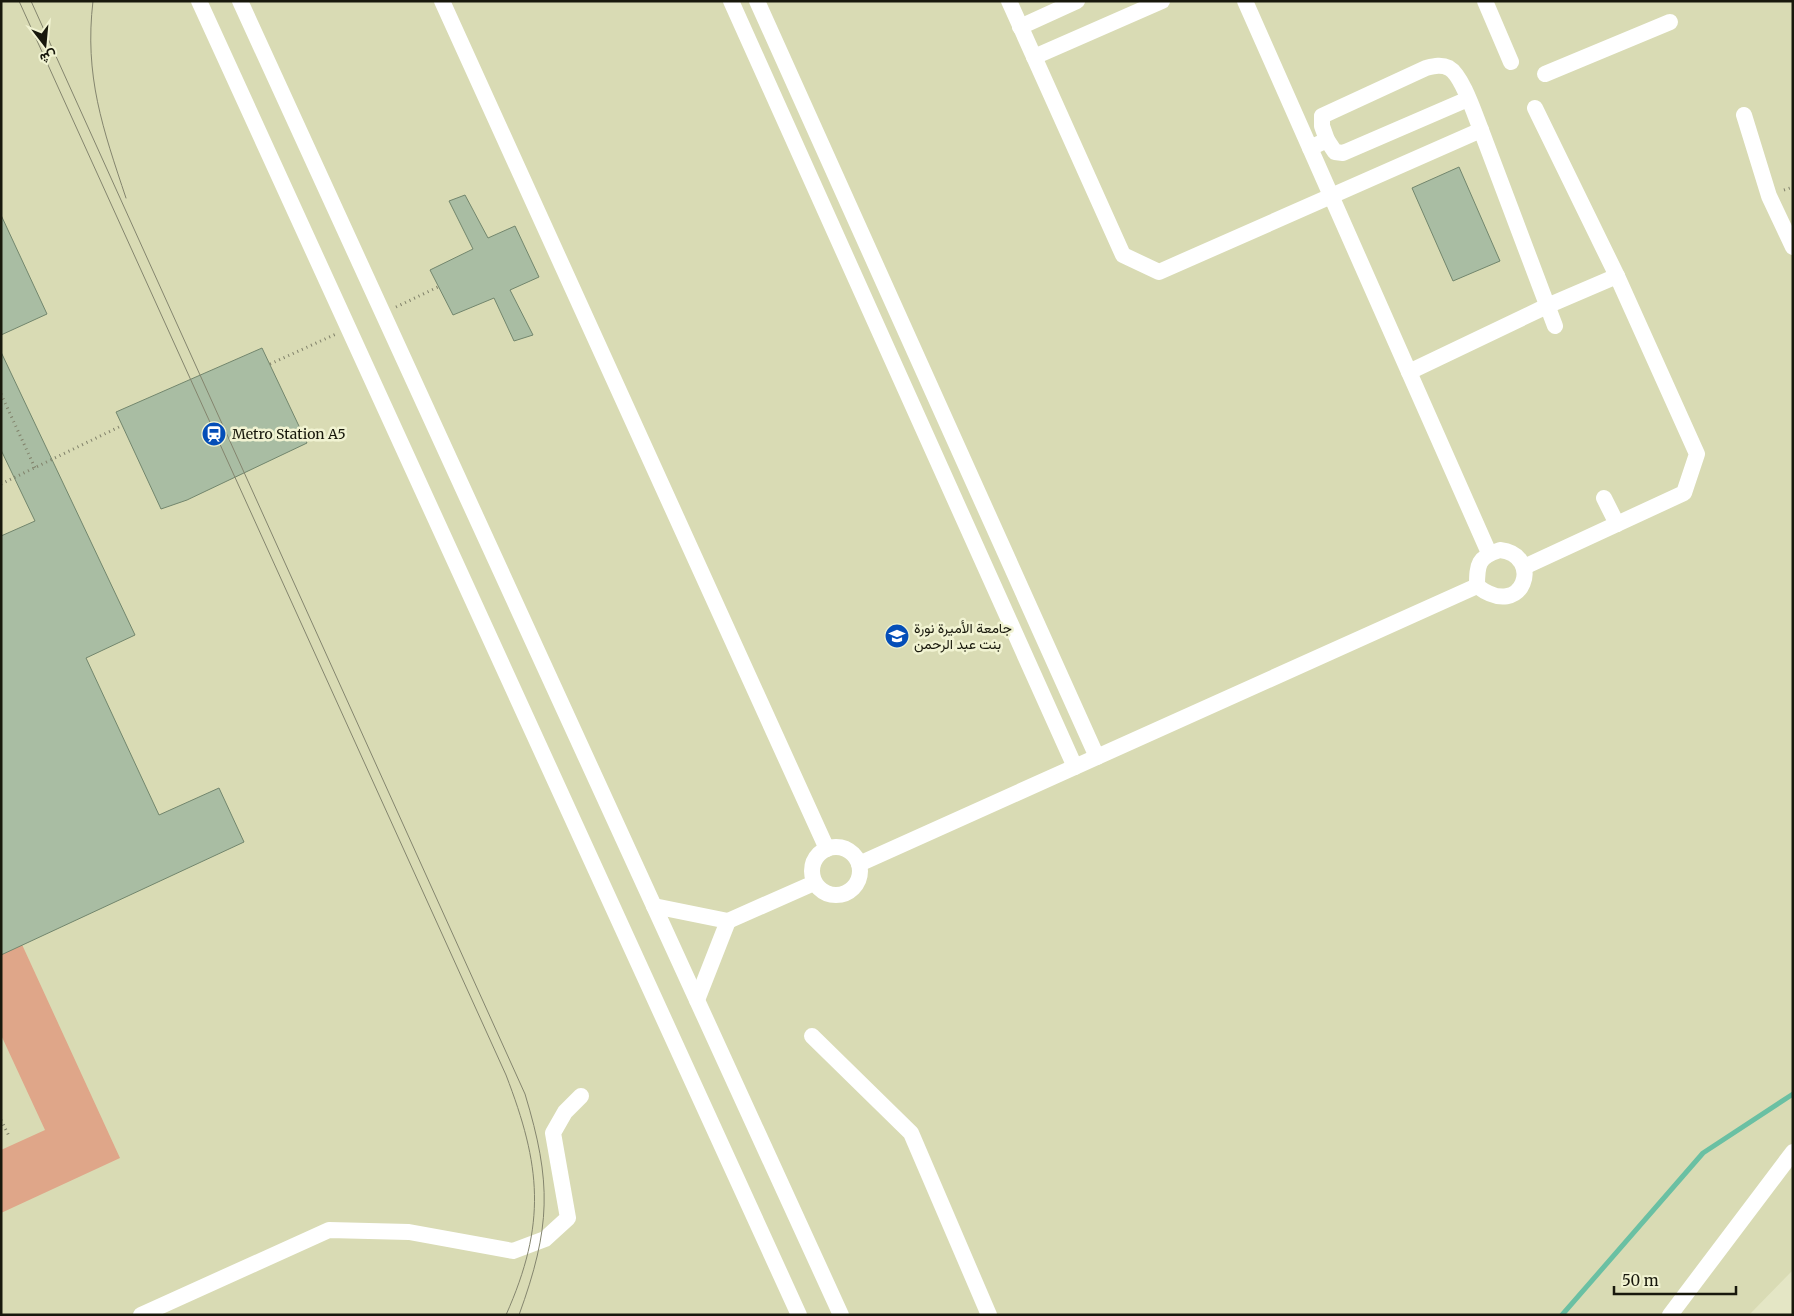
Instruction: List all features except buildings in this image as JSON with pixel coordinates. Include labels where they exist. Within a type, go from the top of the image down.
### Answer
[{"type":"street","points":[[199,1],[799,1315]]},
{"type":"street","points":[[240,1],[841,1315]]},
{"type":"street","points":[[442,1],[827,849]]},
{"type":"street","points":[[731,1],[1075,768]]},
{"type":"street","points":[[757,1],[1097,757]]},
{"type":"street","points":[[1009,1],[1123,255],[1159,272],[1481,130]]},
{"type":"street","points":[[1020,27],[1077,1]]},
{"type":"street","points":[[1034,58],[1162,1]]},
{"type":"street","points":[[1245,1],[1489,553]]},
{"type":"street","points":[[1485,1],[1511,62]]},
{"type":"street","points":[[1546,74],[1670,22]]},
{"type":"street","points":[[1468,99],[1343,153],[1335,152],[1327,140],[1322,126],[1322,116],[1426,68],[1439,65],[1449,68],[1457,75],[1468,99],[1481,130],[1555,326]]},
{"type":"street","points":[[1524,567],[1684,493],[1697,454],[1618,276],[1535,108]]},
{"type":"street","points":[[1744,116],[1768,196],[1793,248]]},
{"type":"street","points":[[1310,148],[1327,140]]},
{"type":"street","points":[[1409,372],[1547,306],[1618,276]]},
{"type":"street","points":[[1604,498],[1617,524]]},
{"type":"street","points":[[1500,550],[1508,551],[1520,560],[1524,567],[1523,582],[1519,589],[1506,597],[1490,596],[1476,586],[1477,569],[1480,562],[1489,553],[1500,550]]},
{"type":"street","points":[[859,864],[1476,586]]},
{"type":"street","points":[[835,848],[850,852],[859,864],[859,880],[849,892],[842,895],[826,893],[814,882],[812,875],[815,860],[827,849],[835,848]]},
{"type":"street","points":[[654,906],[728,921],[814,882]]},
{"type":"street","points":[[697,1000],[728,921]]},
{"type":"street","points":[[812,1036],[911,1133],[989,1315]]},
{"type":"street","points":[[141,1315],[329,1230],[409,1232],[513,1251],[545,1239],[568,1218],[553,1133],[566,1112],[581,1096]]},
{"type":"street","points":[[1670,1315],[1793,1152]]},
{"type":"path","points":[[1,394],[35,468]]},
{"type":"path","points":[[1,484],[120,426]]},
{"type":"path","points":[[1,1120],[9,1136]]},
{"type":"shaded area","name":"جامعة الأميرة نورة بنت عبد الرحمن","points":[[1,1],[1793,1],[1793,1270],[1749,1315],[1,1315]]},
{"type":"shaded area","points":[[19,938],[120,1158],[1,1213],[1,1150],[45,1130],[1,1035],[1,946]]},
{"type":"waterway","points":[[1562,1315],[1703,1153],[1793,1094]]},
{"type":"tram line","points":[[19,1],[506,1075],[527,1138],[534,1195],[533,1223],[528,1251],[519,1282],[506,1315]]},
{"type":"tram line","points":[[31,1],[525,1094],[540,1154],[544,1205],[537,1256],[519,1315]]},
{"type":"tram line","points":[[93,1],[91,28],[93,78],[103,125],[126,198]]},
{"type":"place","name":"Metro Station A5","points":[[214,434]]},
{"type":"place","name":"جامعة الأميرة نورة بنت عبد الرحمن","points":[[897,636]]}]
